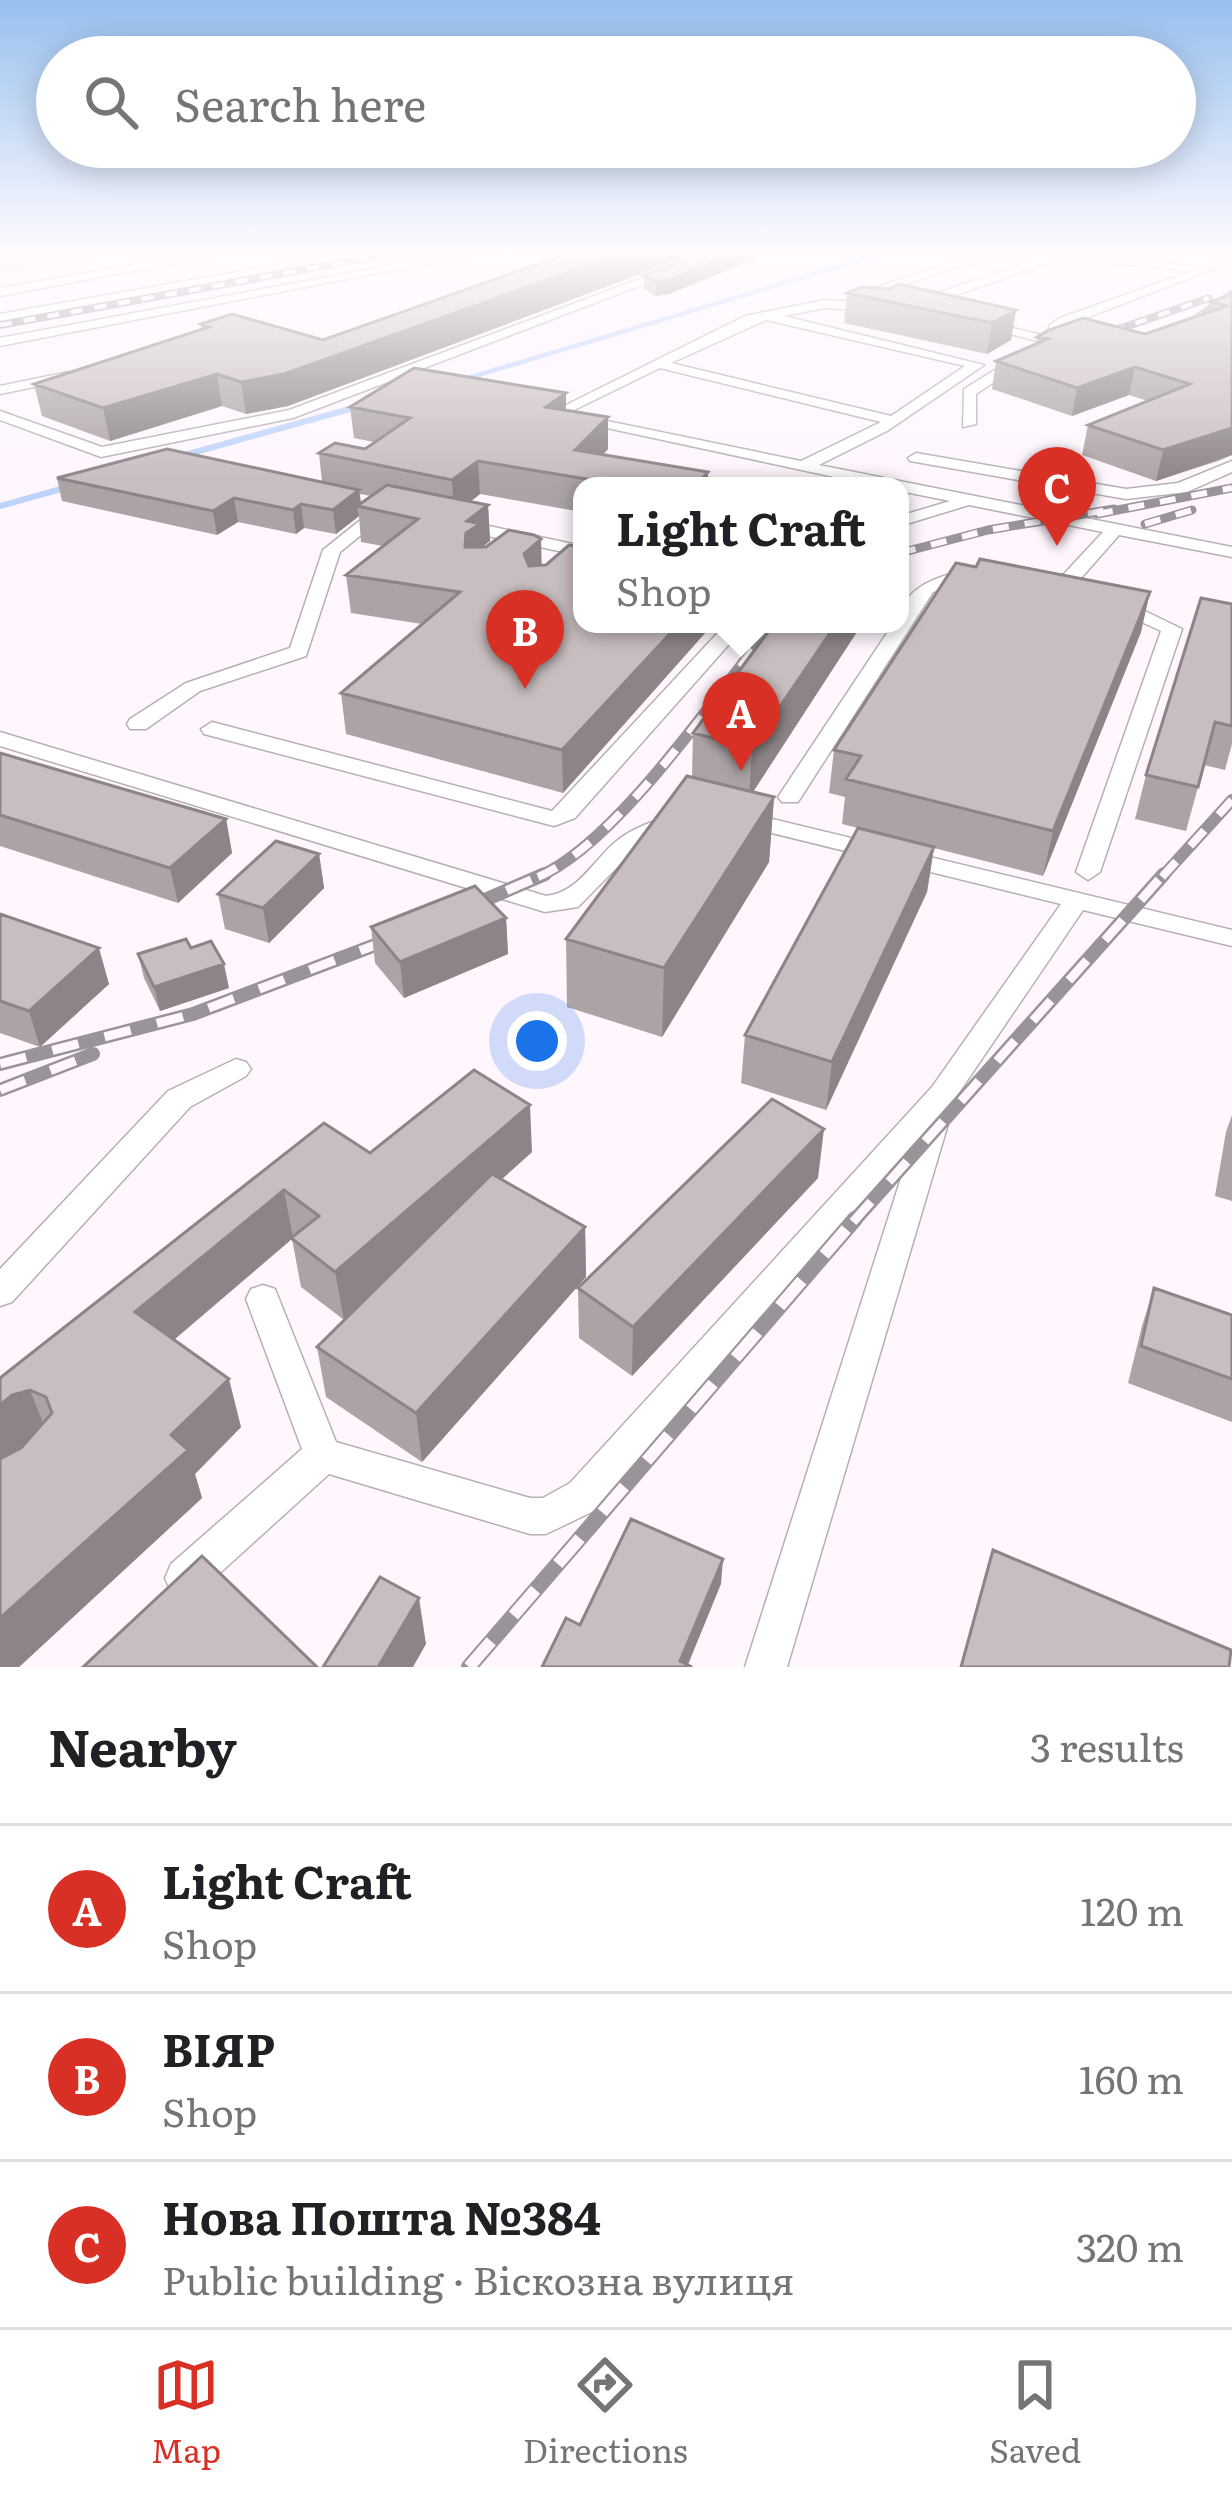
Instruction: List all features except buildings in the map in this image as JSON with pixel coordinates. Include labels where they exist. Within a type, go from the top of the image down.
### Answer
[{"type":"street","points":[[0,342],[77,328]]},
{"type":"street","points":[[0,415],[101,452],[293,414],[522,328]]},
{"type":"street","points":[[735,328],[560,412],[856,477]]},
{"type":"street","points":[[803,466],[890,420],[976,365],[818,328]]},
{"type":"street","points":[[996,328],[1052,341]]},
{"type":"street","points":[[968,424],[969,392],[1052,341],[1054,328]]},
{"type":"street","points":[[656,363],[890,420]]},
{"type":"street","points":[[0,390],[91,371]]},
{"type":"street","points":[[916,458],[1126,494],[1181,488],[1232,466]]},
{"type":"street","points":[[909,488],[1232,552]]},
{"type":"street","points":[[909,518],[970,501]]},
{"type":"street","points":[[138,724],[193,687],[299,652],[332,550],[376,507],[408,514]]},
{"type":"street","points":[[451,523],[573,561]]},
{"type":"street","points":[[1068,581],[1113,531]]},
{"type":"street","points":[[505,555],[525,551],[573,562]]},
{"type":"street","points":[[323,1455],[530,1516],[568,1507],[584,1496],[942,1095],[1083,886],[1172,629],[1068,581],[970,574],[926,587],[909,613]]},
{"type":"street","points":[[212,729],[554,819],[567,813],[728,633]]},
{"type":"street","points":[[790,797],[896,633]]},
{"type":"street","points":[[0,739],[544,904],[578,894],[617,849],[646,830],[710,817],[761,819],[1083,886],[1232,938]]},
{"type":"street","points":[[0,1292],[179,1099],[236,1069]]},
{"type":"street","points":[[766,1667],[942,1095]]},
{"type":"street","points":[[263,1299],[323,1455]]},
{"type":"street","points":[[152,1606],[323,1455]]},
{"type":"waterway","points":[[465,379],[635,328]]},
{"type":"waterway","points":[[181,456],[357,407],[351,409]]},
{"type":"waterway","points":[[0,506],[68,487]]},
{"type":"railway","points":[[1090,339],[1123,328]]},
{"type":"railway","points":[[1173,334],[1182,328]]},
{"type":"railway","points":[[1097,514],[1232,488]]},
{"type":"railway","points":[[909,551],[988,530],[1114,509]]},
{"type":"railway","points":[[1145,524],[1192,510]]},
{"type":"railway","points":[[538,877],[568,860],[632,801],[767,633]]},
{"type":"railway","points":[[1162,877],[1232,800]]},
{"type":"railway","points":[[457,912],[545,874]]},
{"type":"railway","points":[[853,1222],[1164,874]]},
{"type":"railway","points":[[0,1064],[193,1014],[407,933]]},
{"type":"railway","points":[[0,1090],[93,1054]]},
{"type":"railway","points":[[469,1667],[855,1219]]},
{"type":"place","name":"Нова Пошта №384","points":[[1057,546]]},
{"type":"place","name":"ВІЯР","points":[[525,689]]},
{"type":"place","name":"Light Craft","points":[[741,771]]}]
